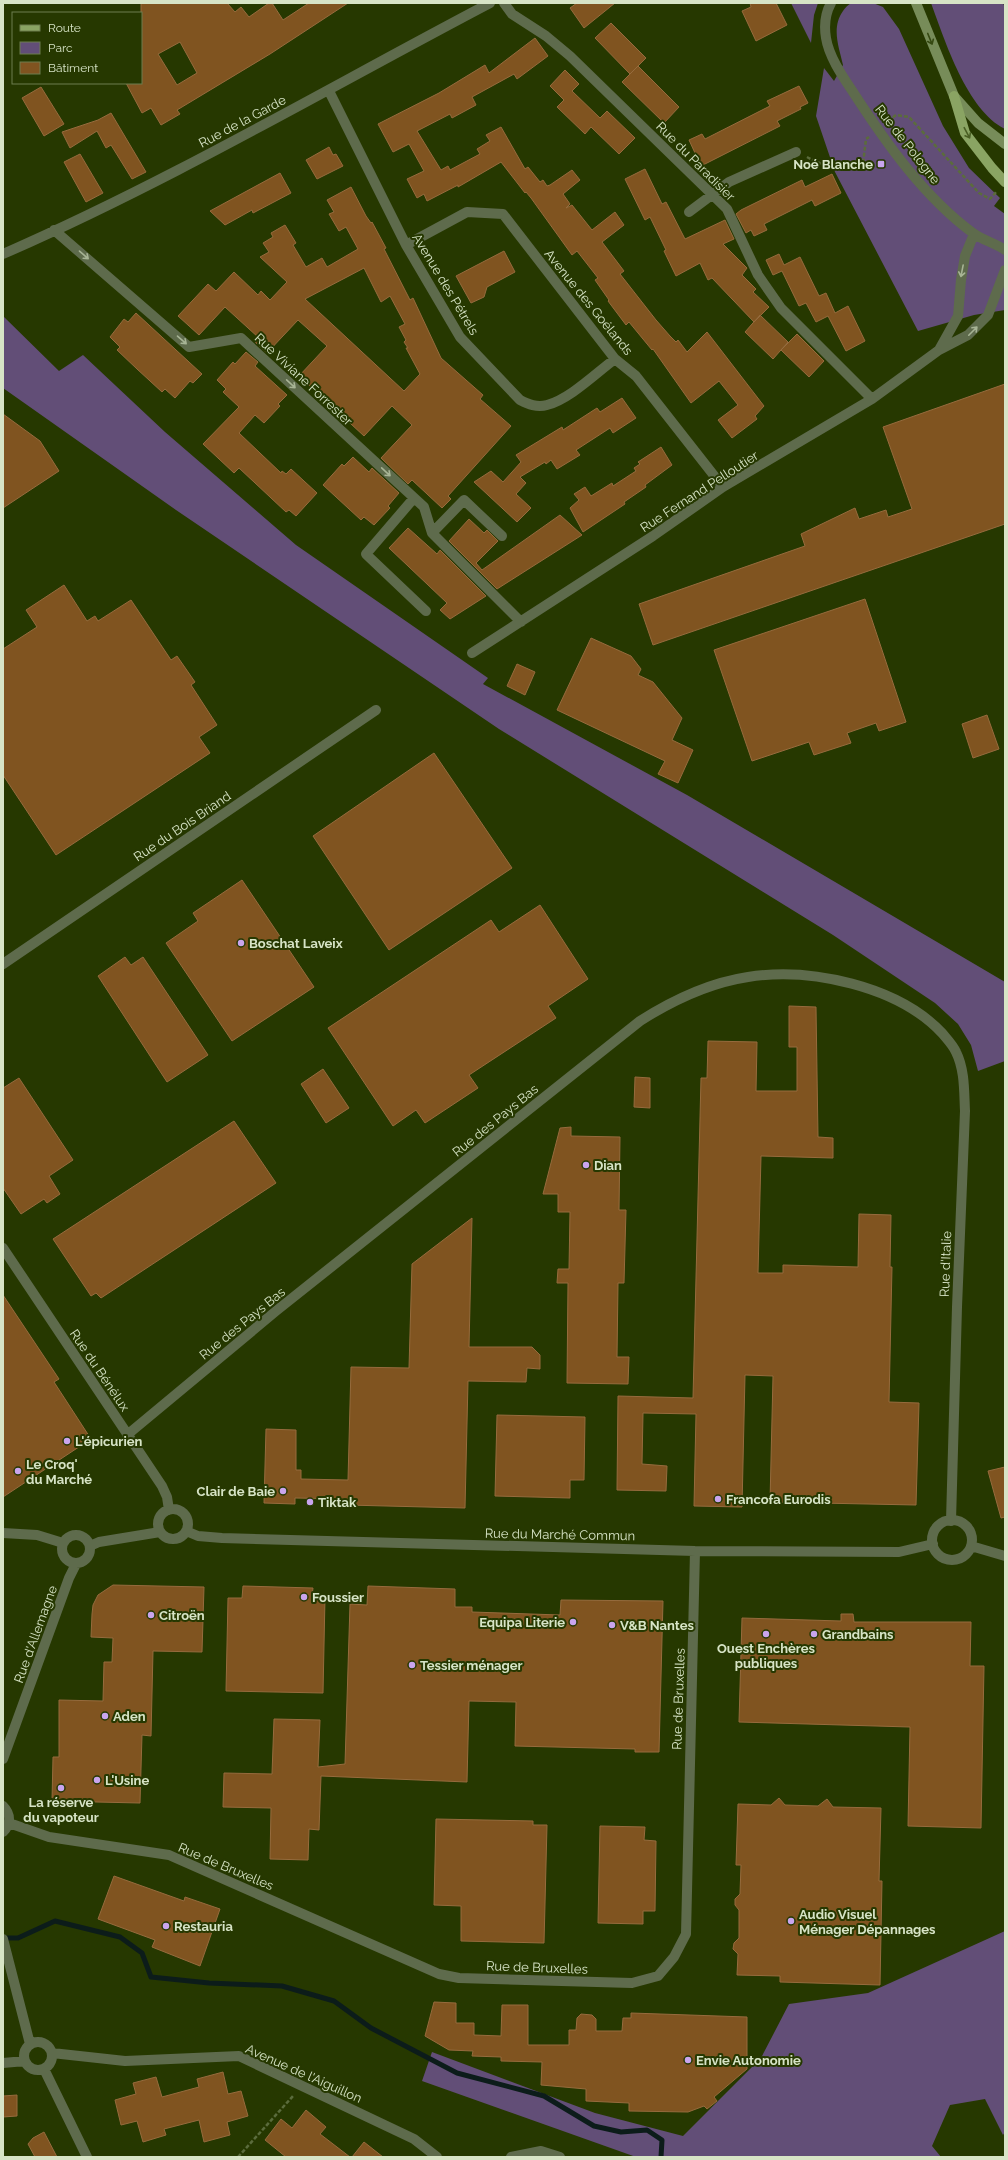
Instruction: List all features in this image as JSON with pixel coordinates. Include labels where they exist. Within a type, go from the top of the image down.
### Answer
[{"type":"main road","points":[[916,3],[954,96],[965,133],[992,168],[1005,182]]},
{"type":"main road","points":[[954,96],[978,123],[1005,144]]},
{"type":"street","name":"Rue de la Garde","points":[[3,254],[157,181],[264,123],[329,91],[488,3]]},
{"type":"street","name":"Rue du Paradisier","points":[[504,3],[512,14],[546,36],[570,56],[727,209],[758,275],[781,308],[872,399]]},
{"type":"street","name":"Rue de Pologne","points":[[831,3],[824,24],[826,40],[840,72],[877,130],[908,168],[945,209],[974,234],[1005,250]]},
{"type":"street","name":"Avenue des Pétrels","points":[[329,91],[406,245],[460,337],[520,400],[532,405],[546,405],[563,398],[615,359]]},
{"type":"street","points":[[689,212],[730,182],[796,152]]},
{"type":"street","name":"Avenue des Goélands","points":[[406,245],[467,212],[503,214],[615,359],[636,376],[723,487]]},
{"type":"street","name":"Rue Viviane Forrester","points":[[54,230],[189,347],[241,338],[424,507],[432,532],[521,622]]},
{"type":"street","name":"Rue Fernand Pelloutier","points":[[939,350],[958,316],[964,262],[974,234]]},
{"type":"street","name":"Rue Fernand Pelloutier","points":[[472,653],[653,536],[723,487],[872,399],[939,350],[968,335],[988,315],[1005,270]]},
{"type":"street","points":[[414,498],[366,554],[426,611]]},
{"type":"street","points":[[432,532],[464,500],[502,536]]},
{"type":"street","name":"Rue du Bois Briand","points":[[3,964],[376,710]]},
{"type":"street","name":"Rue des Pays Bas","points":[[127,1435],[276,1311],[513,1122],[640,1021],[670,1002],[702,989],[747,977],[780,974],[808,975],[836,980],[866,989],[898,1002],[930,1020]]},
{"type":"street","name":"Rue d'Italie","points":[[930,1020],[956,1052],[964,1087],[951,1521]]},
{"type":"street","name":"Rue du Bénélux","points":[[3,1248],[162,1486],[169,1510]]},
{"type":"street","points":[[169,1510],[178,1510],[186,1516],[188,1526],[186,1531],[176,1539],[167,1538],[160,1532],[158,1526],[162,1513],[169,1510]]},
{"type":"street","points":[[951,1521],[963,1524],[971,1533],[971,1546],[964,1556],[952,1560],[940,1556],[933,1544],[935,1531],[945,1522],[951,1521]]},
{"type":"street","name":"Rue du Marché Commun","points":[[186,1531],[198,1536],[222,1538],[695,1551],[899,1552],[933,1544]]},
{"type":"street","points":[[90,1546],[99,1542],[160,1532]]},
{"type":"street","points":[[3,1533],[37,1535],[63,1543]]},
{"type":"street","points":[[78,1535],[86,1539],[90,1546],[90,1552],[85,1560],[76,1564],[68,1561],[63,1555],[63,1543],[70,1536],[78,1535]]},
{"type":"street","points":[[971,1546],[1005,1556]]},
{"type":"street","name":"Rue de Bruxelles","points":[[9,1823],[49,1837],[169,1855],[439,1974],[458,1978],[632,1982],[658,1976],[674,1957],[686,1934],[695,1551]]},
{"type":"street","name":"Rue d'Allemagne","points":[[3,1759],[69,1578],[76,1564]]},
{"type":"street","points":[[3,1806],[8,1813],[9,1823],[3,1832]]},
{"type":"street","points":[[4,1942],[30,2044]]},
{"type":"street","points":[[39,2041],[51,2048],[52,2060],[44,2069],[31,2068],[25,2061],[24,2052],[30,2044],[39,2041]]},
{"type":"street","name":"Avenue de l'Aiguillon","points":[[52,2053],[125,2060],[239,2056],[414,2139],[437,2157]]},
{"type":"street","points":[[3,2063],[25,2061]]},
{"type":"street","points":[[44,2069],[87,2157]]},
{"type":"street","points":[[511,2157],[541,2151],[560,2157]]},
{"type":"path","points":[[238,2157],[285,2106],[302,2085]]},
{"type":"green space","points":[[791,3],[818,3],[814,15],[811,43]]},
{"type":"green space","points":[[853,3],[873,3],[883,7],[899,29],[943,126],[969,168],[1000,198],[994,206],[1005,214],[1005,310],[974,315],[918,331],[835,172],[816,116],[824,68],[834,81],[843,65],[837,38],[837,24],[839,17],[846,7]]},
{"type":"green space","points":[[931,3],[1003,3],[1005,8],[1005,129],[991,120],[979,107],[969,91],[951,55]]},
{"type":"green space","points":[[3,316],[59,371],[83,355],[165,432],[296,545],[488,678],[483,684],[687,795],[1005,982],[1005,1061],[978,1071],[971,1045],[958,1024],[935,1003],[833,935],[499,729],[176,510],[3,388]]},
{"type":"green space","points":[[1005,1931],[1005,2132],[1003,2135],[985,2099],[950,2105],[932,2146],[941,2157],[636,2157],[422,2081],[432,2052],[595,2113],[683,2136],[761,2058],[789,2004],[868,1993]]},
{"type":"building","points":[[141,3],[227,3],[235,12],[241,7],[249,17],[269,3],[272,3],[283,20],[309,3],[348,3],[270,54],[177,110],[180,114],[161,125],[151,108],[142,113],[127,84],[142,84]],"holes":[[[180,42],[197,73],[177,85],[158,54]]]},
{"type":"building","points":[[577,3],[615,3],[584,28],[570,8]]},
{"type":"building","points":[[750,3],[776,3],[787,25],[756,41],[742,11],[751,7]]},
{"type":"building","points":[[611,23],[646,58],[630,74],[595,38]]},
{"type":"building","points":[[535,38],[548,56],[517,79],[514,74],[472,97],[476,105],[452,118],[450,114],[417,131],[441,170],[448,166],[450,170],[480,154],[477,149],[490,141],[486,135],[501,127],[525,169],[528,167],[540,182],[543,180],[547,186],[550,185],[572,170],[580,180],[563,194],[570,204],[566,208],[572,205],[592,230],[615,212],[624,225],[602,242],[624,271],[620,274],[656,320],[676,342],[678,340],[687,352],[707,332],[764,406],[755,416],[757,419],[732,438],[718,420],[738,405],[719,381],[691,403],[653,349],[652,350],[629,322],[626,325],[608,301],[609,300],[595,280],[598,278],[577,251],[572,255],[531,198],[526,192],[525,193],[501,162],[458,187],[458,185],[427,201],[424,194],[417,198],[407,179],[424,171],[409,144],[393,152],[378,124],[439,93],[485,65],[489,73]]},
{"type":"building","points":[[638,66],[679,107],[664,123],[622,82]]},
{"type":"building","points":[[565,70],[579,84],[572,91],[600,118],[607,111],[635,138],[619,154],[591,127],[585,134],[557,107],[564,100],[550,86]]},
{"type":"building","points":[[799,86],[808,103],[800,107],[801,109],[777,121],[780,126],[701,166],[689,140],[702,134],[705,139],[770,106],[767,101]]},
{"type":"building","points":[[41,87],[64,124],[44,136],[22,98]]},
{"type":"building","points":[[111,113],[146,172],[132,179],[111,145],[106,148],[97,131],[70,148],[62,132],[98,120]]},
{"type":"building","points":[[329,147],[333,155],[336,154],[343,166],[317,179],[306,160]]},
{"type":"building","points":[[80,154],[103,193],[86,202],[64,162]]},
{"type":"building","points":[[645,169],[662,204],[666,202],[685,239],[725,220],[734,239],[723,244],[747,268],[742,275],[756,289],[753,292],[769,307],[754,322],[712,278],[708,280],[700,263],[676,276],[664,251],[666,250],[650,217],[645,220],[625,179]]},
{"type":"building","points":[[280,173],[291,193],[253,213],[252,210],[225,225],[210,211]]},
{"type":"building","points":[[832,174],[841,193],[815,206],[812,200],[764,224],[767,230],[754,236],[751,230],[746,233],[736,214],[741,210],[802,180],[805,187]]},
{"type":"building","points":[[351,187],[366,216],[371,223],[372,222],[386,248],[384,249],[410,300],[413,298],[441,358],[483,395],[480,399],[511,426],[448,496],[451,499],[442,508],[412,480],[408,484],[381,458],[412,425],[392,406],[364,436],[299,376],[327,346],[298,320],[267,353],[255,342],[259,338],[225,307],[199,335],[178,316],[208,284],[216,291],[234,272],[258,295],[261,291],[270,300],[287,282],[260,257],[269,252],[263,243],[273,237],[271,233],[285,225],[296,243],[293,245],[306,267],[322,258],[327,267],[358,249],[346,227],[339,231],[329,214],[334,212],[327,200]],"holes":[[[364,268],[381,302],[390,296],[405,324],[399,327],[406,340],[404,342],[408,348],[406,348],[420,374],[404,391],[305,299]]]},
{"type":"building","points":[[504,251],[515,272],[487,287],[484,297],[471,303],[456,276]]},
{"type":"building","points":[[779,254],[784,265],[800,257],[819,296],[826,293],[835,313],[848,306],[865,341],[846,351],[828,316],[816,322],[806,303],[799,306],[782,271],[773,275],[766,260]]},
{"type":"building","points":[[136,313],[202,374],[193,383],[190,381],[175,398],[165,389],[162,392],[137,369],[117,350],[120,347],[110,337],[124,319],[128,322]]},
{"type":"building","points":[[760,315],[788,342],[773,359],[745,332]]},
{"type":"building","points":[[797,334],[824,361],[809,377],[781,350]]},
{"type":"building","points":[[246,352],[258,362],[255,366],[287,395],[278,404],[280,406],[264,423],[255,415],[239,433],[281,473],[282,471],[286,474],[291,469],[317,493],[296,516],[289,510],[286,512],[239,468],[234,473],[203,444],[239,407],[223,392],[226,389],[217,380],[233,362],[235,364]]},
{"type":"building","points":[[1005,384],[1005,524],[653,645],[639,604],[805,546],[801,534],[855,508],[859,519],[886,510],[888,517],[912,509],[883,427]]},
{"type":"building","points":[[622,398],[636,418],[613,433],[610,428],[576,450],[580,455],[557,469],[551,460],[520,477],[526,483],[516,494],[531,508],[517,522],[474,482],[491,471],[503,482],[521,462],[516,455],[562,427],[563,430],[597,408],[600,412]]},
{"type":"building","points":[[3,414],[40,441],[59,471],[3,508]]},
{"type":"building","points":[[661,447],[672,465],[645,485],[646,487],[624,502],[625,504],[583,532],[570,508],[579,500],[574,494],[585,487],[591,496],[612,483],[613,486],[636,471],[634,468],[640,464],[638,462]]},
{"type":"building","points":[[353,457],[369,472],[372,468],[399,493],[388,506],[390,508],[374,525],[364,517],[361,520],[323,485],[342,464],[344,466]]},
{"type":"building","points":[[560,515],[582,535],[497,589],[449,541],[469,519],[484,533],[487,530],[498,541],[476,563],[482,570]]},
{"type":"building","points":[[408,528],[437,554],[440,550],[486,596],[450,619],[440,610],[447,603],[389,548]]},
{"type":"building","points":[[64,585],[87,621],[95,616],[98,621],[131,600],[171,660],[177,656],[195,682],[191,685],[217,725],[199,737],[210,753],[56,855],[3,775],[3,649],[37,627],[26,610]]},
{"type":"building","points":[[865,599],[906,722],[879,731],[876,723],[847,733],[851,743],[814,755],[809,742],[752,761],[714,650]]},
{"type":"building","points":[[591,638],[631,656],[641,669],[638,675],[653,682],[682,718],[672,740],[693,750],[678,783],[658,774],[665,761],[557,710]]},
{"type":"building","points":[[517,664],[535,672],[525,695],[507,686]]},
{"type":"building","points":[[987,715],[999,749],[973,758],[962,724]]},
{"type":"building","points":[[434,753],[512,868],[389,950],[313,836]]},
{"type":"building","points":[[242,880],[314,987],[232,1041],[166,943],[198,921],[193,913]]},
{"type":"building","points":[[540,905],[588,979],[548,1006],[556,1018],[469,1075],[478,1088],[425,1123],[416,1110],[393,1126],[328,1028],[491,920],[499,932]]},
{"type":"building","points":[[125,957],[131,965],[143,957],[208,1055],[167,1082],[98,976]]},
{"type":"building","points":[[789,1006],[816,1007],[818,1137],[833,1138],[833,1158],[761,1156],[758,1273],[783,1273],[783,1265],[858,1267],[859,1214],[891,1215],[890,1267],[892,1267],[889,1402],[919,1403],[916,1505],[770,1502],[773,1376],[745,1375],[742,1507],[694,1506],[696,1414],[643,1413],[642,1464],[667,1466],[666,1491],[617,1490],[618,1396],[693,1398],[701,1078],[707,1078],[708,1041],[757,1042],[756,1091],[797,1091],[797,1047],[789,1047]]},
{"type":"building","points":[[323,1069],[349,1108],[326,1123],[301,1084]]},
{"type":"building","points":[[635,1077],[650,1078],[650,1108],[634,1107]]},
{"type":"building","points":[[19,1078],[73,1160],[49,1176],[60,1194],[47,1203],[44,1199],[21,1214],[3,1188],[3,1088]]},
{"type":"building","points":[[234,1121],[276,1183],[101,1298],[96,1293],[91,1296],[53,1239]]},
{"type":"building","points":[[571,1127],[571,1136],[620,1137],[619,1210],[626,1210],[624,1283],[618,1283],[617,1357],[629,1357],[628,1384],[567,1383],[568,1283],[557,1283],[558,1269],[569,1269],[570,1212],[558,1212],[558,1194],[543,1194],[560,1128]]},
{"type":"building","points":[[472,1218],[469,1347],[532,1347],[540,1355],[540,1369],[527,1368],[526,1382],[468,1381],[465,1508],[347,1505],[348,1499],[295,1498],[295,1504],[264,1503],[266,1429],[296,1430],[296,1470],[301,1470],[301,1479],[348,1480],[351,1367],[409,1368],[412,1264]]},
{"type":"building","points":[[3,1295],[59,1379],[54,1382],[91,1439],[3,1497]]},
{"type":"building","points":[[497,1415],[585,1417],[584,1480],[570,1480],[570,1498],[495,1496]]},
{"type":"building","points":[[1005,1467],[1005,1517],[1001,1518],[988,1471]]},
{"type":"building","points":[[113,1585],[204,1587],[202,1652],[153,1651],[151,1736],[142,1735],[140,1803],[52,1801],[53,1757],[59,1757],[59,1700],[103,1701],[104,1662],[112,1662],[113,1638],[91,1637],[92,1614],[93,1605],[98,1595]]},
{"type":"building","points":[[243,1586],[313,1588],[312,1596],[325,1597],[323,1693],[226,1691],[228,1598],[242,1598]]},
{"type":"building","points":[[368,1586],[455,1589],[455,1607],[472,1607],[472,1612],[560,1615],[561,1600],[663,1601],[659,1752],[635,1752],[635,1749],[515,1746],[516,1702],[469,1701],[467,1782],[321,1776],[319,1830],[309,1829],[308,1860],[270,1859],[271,1808],[223,1807],[224,1773],[272,1774],[274,1719],[320,1720],[318,1767],[345,1764],[350,1604],[367,1605]]},
{"type":"building","points":[[841,1614],[853,1614],[854,1622],[971,1622],[970,1666],[984,1666],[981,1828],[908,1826],[910,1727],[739,1722],[742,1618],[841,1621]]},
{"type":"building","points":[[779,1798],[785,1805],[818,1806],[827,1799],[833,1807],[881,1808],[879,1881],[882,1881],[880,1985],[780,1982],[780,1976],[737,1975],[738,1954],[733,1949],[734,1943],[739,1938],[739,1910],[735,1905],[735,1899],[740,1894],[741,1865],[736,1865],[738,1804],[771,1805]]},
{"type":"building","points":[[436,1819],[533,1821],[533,1825],[547,1825],[544,1943],[461,1941],[461,1906],[434,1905]]},
{"type":"building","points":[[600,1826],[645,1827],[644,1840],[656,1841],[655,1911],[643,1911],[643,1924],[598,1923]]},
{"type":"building","name":"Restauria","points":[[114,1876],[184,1901],[185,1897],[220,1909],[200,1966],[152,1947],[155,1940],[98,1919]]},
{"type":"building","points":[[434,2002],[456,2003],[456,2023],[474,2023],[474,2035],[501,2036],[502,2005],[528,2005],[528,2045],[569,2045],[569,2030],[576,2030],[577,2018],[581,2014],[592,2015],[596,2019],[596,2031],[622,2031],[623,2018],[631,2018],[631,2013],[747,2017],[747,2069],[714,2097],[717,2101],[707,2109],[704,2106],[688,2112],[629,2111],[629,2103],[586,2101],[586,2089],[541,2085],[542,2062],[501,2061],[501,2057],[472,2056],[473,2051],[449,2050],[425,2036]]},
{"type":"building","points":[[223,2072],[228,2094],[241,2091],[248,2116],[227,2122],[230,2135],[204,2142],[199,2120],[164,2129],[166,2135],[143,2142],[137,2121],[121,2125],[115,2100],[136,2094],[133,2083],[156,2077],[162,2097],[199,2087],[197,2079]]},
{"type":"building","points":[[17,2095],[17,2116],[3,2117],[3,2096]]},
{"type":"building","points":[[306,2110],[326,2127],[320,2134],[350,2157],[286,2157],[265,2140],[281,2119],[292,2128]]},
{"type":"building","points":[[44,2132],[57,2157],[35,2157],[28,2144],[33,2138]]},
{"type":"building","points":[[364,2142],[383,2157],[352,2157]]},
{"type":"waterway","points":[[3,1938],[18,1938],[55,1921],[120,1937],[142,1953],[151,1977],[209,1983],[282,1986],[334,2001],[371,2028],[457,2073],[544,2096],[594,2126],[621,2132],[647,2130],[662,2140],[661,2157]]},
{"type":"place","name":"Noé Blanche","points":[[881,164]]},
{"type":"place","name":"Boschat Laveix","points":[[241,943]]},
{"type":"place","name":"Dian","points":[[586,1165]]},
{"type":"place","name":"L'épicurien","points":[[67,1441]]},
{"type":"place","name":"Le Croq' du Marché","points":[[18,1471]]},
{"type":"place","name":"Clair de Baie","points":[[283,1491]]},
{"type":"place","name":"Francofa Eurodis","points":[[718,1499]]},
{"type":"place","name":"Tiktak","points":[[310,1502]]},
{"type":"place","name":"Foussier","points":[[304,1597]]},
{"type":"place","name":"Citroën","points":[[151,1615]]},
{"type":"place","name":"Equipa Literie","points":[[573,1622]]},
{"type":"place","name":"V&B Nantes","points":[[612,1625]]},
{"type":"place","name":"Ouest Enchères publiques","points":[[766,1634]]},
{"type":"place","name":"Grandbains","points":[[814,1634]]},
{"type":"place","name":"Tessier ménager","points":[[412,1665]]},
{"type":"place","name":"Aden","points":[[105,1716]]},
{"type":"place","name":"L'Usine","points":[[97,1780]]},
{"type":"place","name":"La réserve du vapoteur","points":[[61,1788]]},
{"type":"place","name":"Audio Visuel Ménager Dépannages","points":[[791,1921]]},
{"type":"place","name":"Restauria","points":[[166,1926]]},
{"type":"place","name":"Envie Autonomie","points":[[688,2060]]}]
